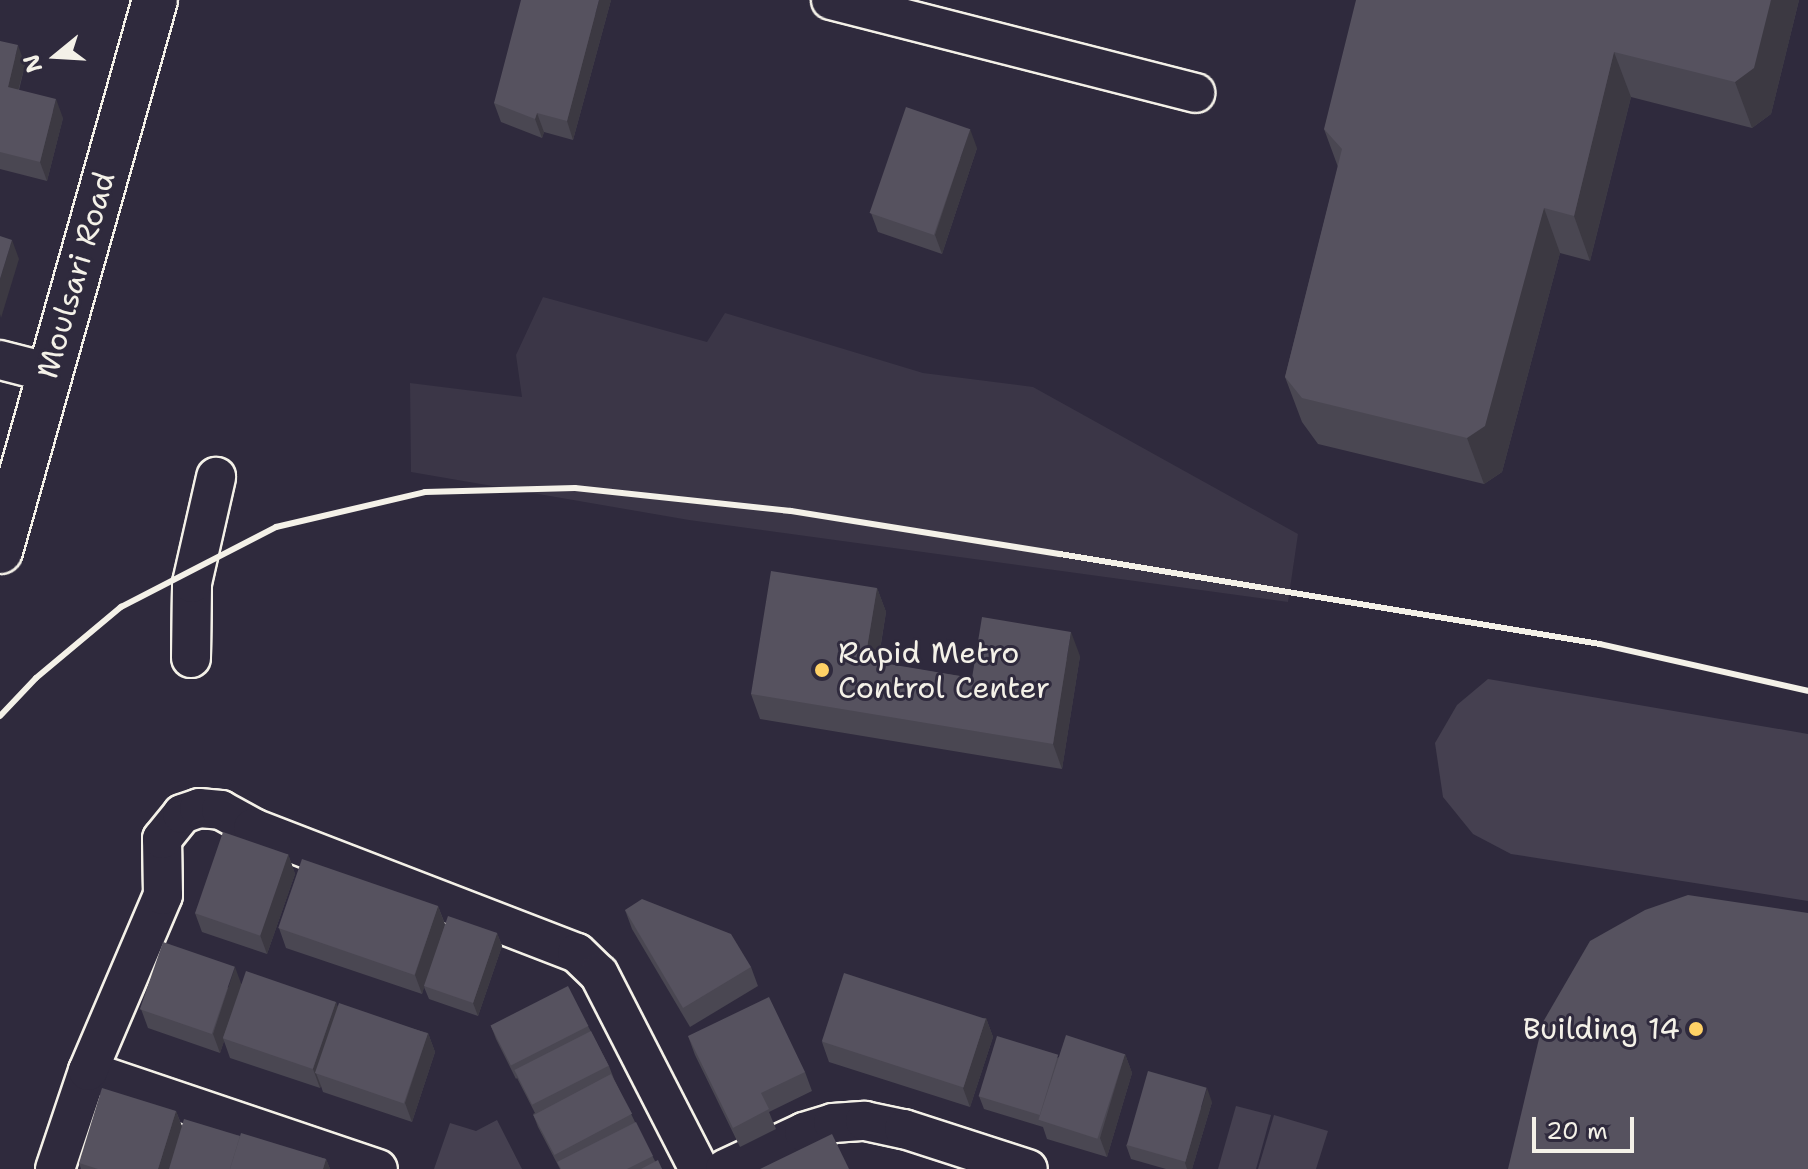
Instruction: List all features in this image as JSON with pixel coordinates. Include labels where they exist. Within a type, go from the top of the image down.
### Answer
[{"type":"street","name":"Moulsari Road","points":[[0,551],[47,372],[155,0]]},
{"type":"street","points":[[831,0],[1195,93]]},
{"type":"street","points":[[0,360],[47,372]]},
{"type":"street","points":[[191,658],[192,583],[216,477]]},
{"type":"street","points":[[55,1169],[88,1071],[163,895],[162,839],[182,814],[199,808],[221,810],[253,828],[577,953],[599,974],[699,1169]]},
{"type":"street","points":[[88,1071],[378,1169]]},
{"type":"street","points":[[725,1169],[804,1132],[833,1123],[865,1121],[904,1129],[1028,1169]]},
{"type":"shaded area","points":[[543,297],[707,342],[725,313],[923,373],[1033,387],[1298,534],[1288,602],[689,520],[411,472],[410,383],[522,397],[516,355]]},
{"type":"shaded area","points":[[1488,679],[1808,734],[1808,901],[1511,854],[1473,834],[1443,797],[1435,743],[1457,705]]},
{"type":"shaded area","points":[[1236,1106],[1271,1115],[1256,1169],[1218,1169]]},
{"type":"shaded area","points":[[1274,1115],[1328,1131],[1316,1169],[1258,1169]]},
{"type":"shaded area","points":[[497,1120],[522,1169],[434,1169],[450,1123],[476,1131]]},
{"type":"building","points":[[521,0],[599,0],[567,121],[537,113],[535,119],[494,103]]},
{"type":"building","points":[[1356,0],[1771,0],[1754,68],[1735,82],[1614,52],[1574,216],[1544,208],[1485,426],[1467,438],[1302,398],[1285,377],[1342,149],[1324,129]]},
{"type":"building","points":[[0,41],[18,45],[8,87],[56,99],[40,162],[0,152]]},
{"type":"building","points":[[906,107],[970,129],[934,235],[870,213]]},
{"type":"building","points":[[0,236],[12,240],[0,279]]},
{"type":"building","name":"Rapid Metro Control Center","points":[[771,571],[877,588],[865,660],[972,678],[982,617],[1071,632],[1053,744],[751,694]]},
{"type":"building","points":[[223,832],[288,854],[260,936],[195,913]]},
{"type":"building","points":[[302,859],[438,906],[414,975],[278,928]]},
{"type":"building","name":"Building 14","points":[[1688,895],[1808,913],[1808,1169],[1508,1169],[1543,1022],[1590,941],[1645,910]]},
{"type":"building","points":[[642,899],[731,934],[751,967],[683,1008],[625,910]]},
{"type":"building","points":[[448,916],[497,933],[473,1003],[424,986]]},
{"type":"building","points":[[163,942],[235,967],[212,1034],[140,1009]]},
{"type":"building","points":[[246,971],[336,1002],[313,1069],[223,1038]]},
{"type":"building","points":[[844,973],[986,1019],[963,1088],[822,1041]]},
{"type":"building","points":[[568,986],[588,1026],[511,1066],[490,1025]]},
{"type":"building","points":[[769,997],[805,1072],[761,1093],[769,1109],[733,1128],[688,1036]]},
{"type":"building","points":[[339,1003],[428,1034],[404,1104],[315,1073]]},
{"type":"building","points":[[591,1031],[609,1066],[532,1105],[514,1070]]},
{"type":"building","points":[[1066,1035],[1125,1054],[1097,1139],[1038,1120]]},
{"type":"building","points":[[997,1036],[1058,1055],[1040,1115],[979,1096]]},
{"type":"building","points":[[1148,1071],[1207,1088],[1185,1162],[1127,1145]]},
{"type":"building","points":[[611,1074],[632,1114],[554,1155],[533,1115]]},
{"type":"building","points":[[102,1088],[176,1111],[158,1169],[98,1169],[79,1163]]},
{"type":"building","points":[[184,1119],[240,1136],[230,1169],[169,1169]]},
{"type":"building","points":[[636,1122],[653,1156],[627,1169],[561,1169],[557,1162]]},
{"type":"building","points":[[241,1133],[326,1159],[323,1169],[230,1169]]},
{"type":"building","points":[[832,1134],[849,1169],[760,1169]]},
{"type":"building","points":[[658,1160],[662,1169],[641,1169]]},
{"type":"railway","points":[[0,716],[36,678],[121,607],[276,527],[425,492],[575,488],[791,511],[1060,554],[1600,644],[1808,691]]},
{"type":"place","name":"Rapid Metro Control Center","points":[[822,670]]},
{"type":"place","name":"Building 14","points":[[1696,1029]]}]
